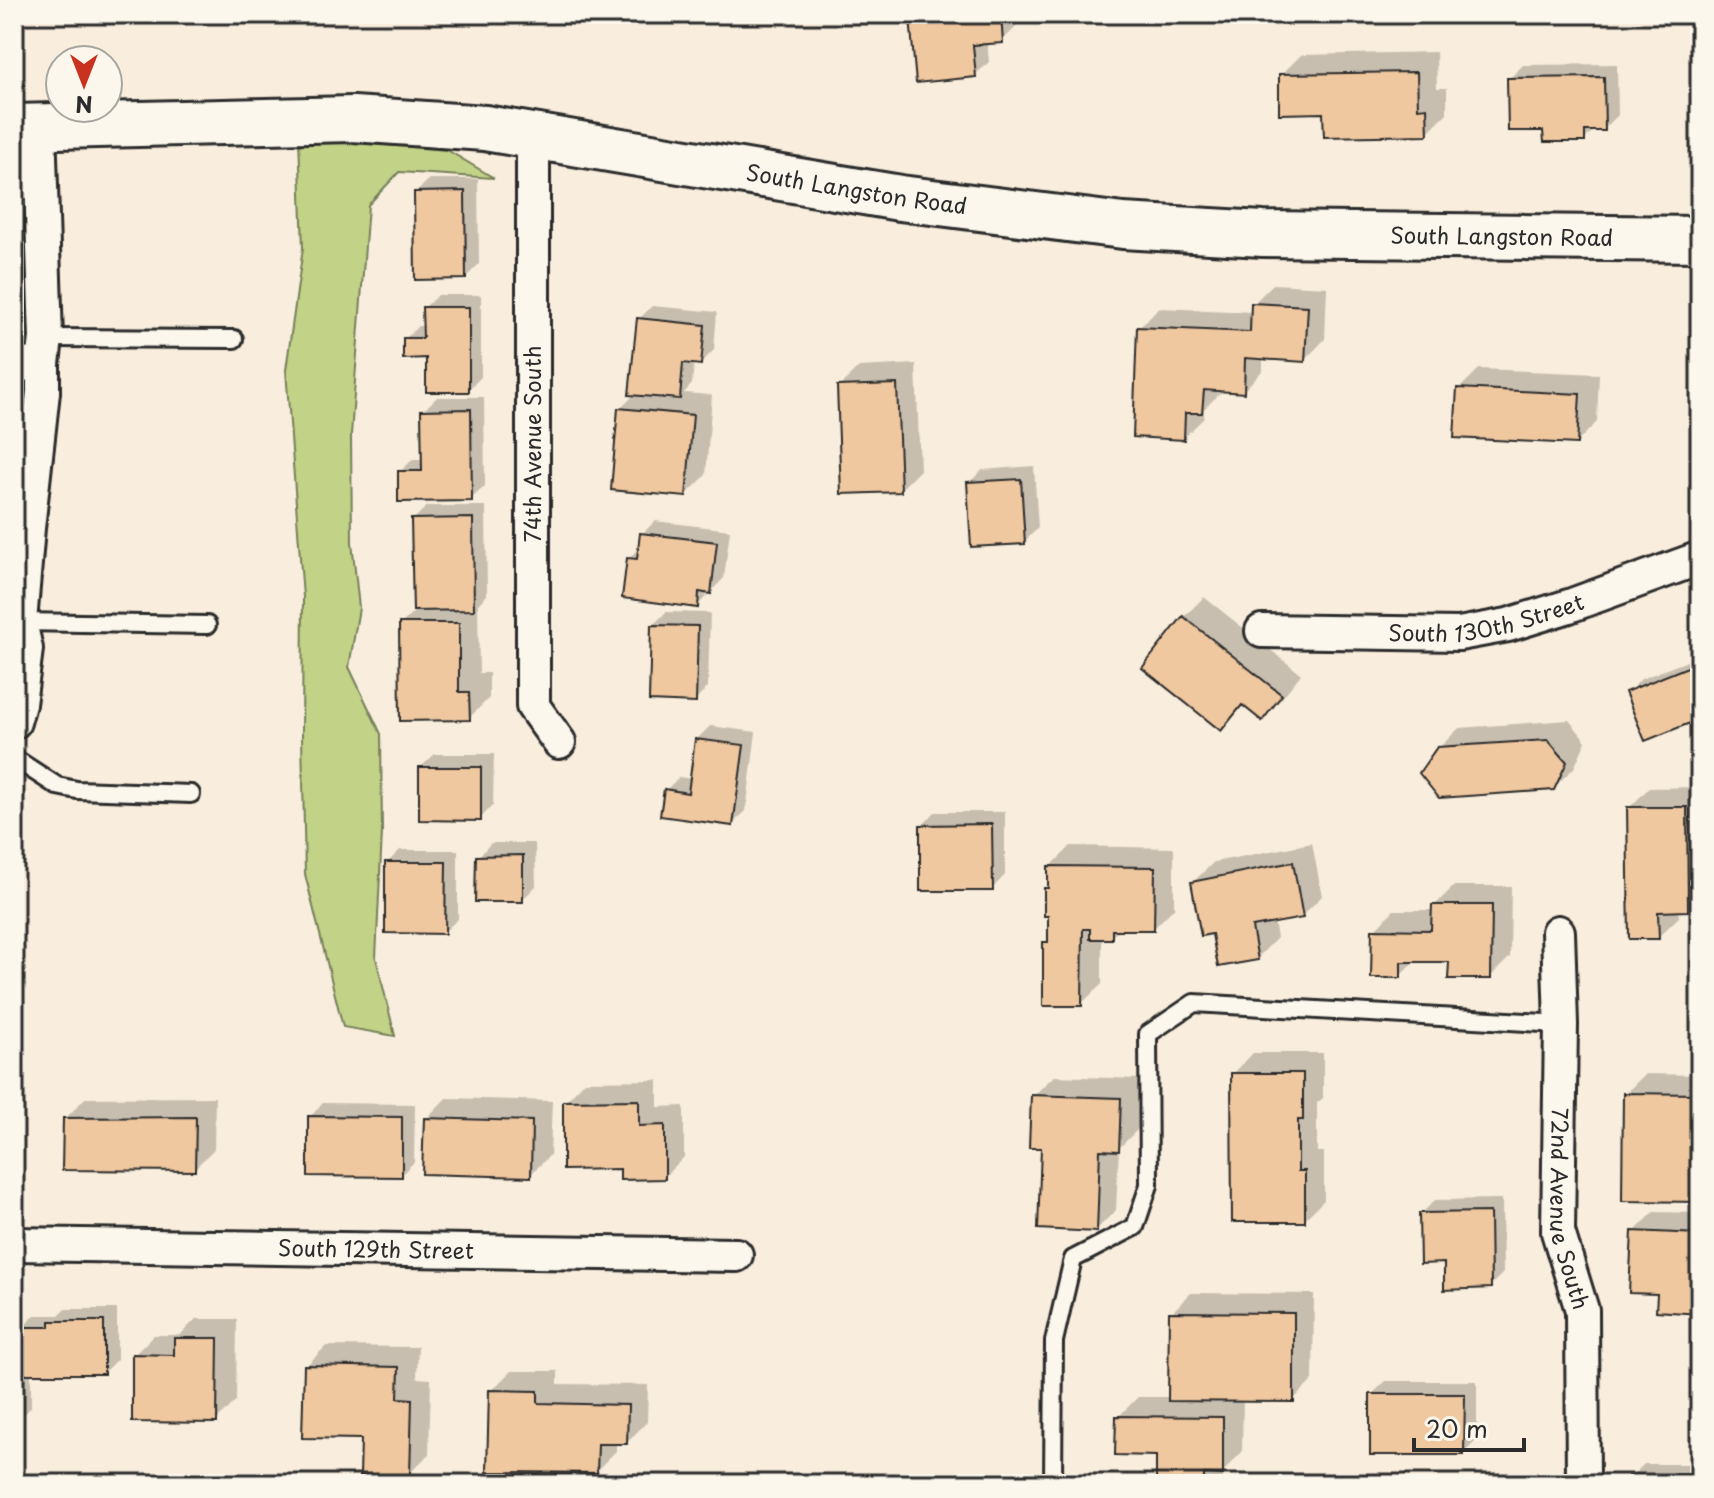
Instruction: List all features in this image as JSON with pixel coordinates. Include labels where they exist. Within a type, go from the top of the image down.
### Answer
[{"type":"street","name":"South Langston Road","points":[[26,126],[353,119],[485,128],[900,198],[1123,226],[1263,234],[1700,239]]},
{"type":"street","points":[[14,722],[26,649],[17,622],[43,392],[35,356],[26,126]]},
{"type":"street","name":"74th Avenue South","points":[[533,137],[533,706],[559,742]]},
{"type":"street","name":"South 130th Street","points":[[1262,631],[1459,634],[1508,625],[1569,606],[1700,558]]},
{"type":"street","name":"72nd Avenue South","points":[[1558,932],[1561,1024],[1558,1232],[1582,1310],[1583,1484]]},
{"type":"street","name":"South 129th Street","points":[[14,1244],[736,1255]]},
{"type":"lane","points":[[35,356],[234,339]]},
{"type":"lane","points":[[17,622],[207,625]]},
{"type":"lane","points":[[14,758],[57,786],[77,790],[191,794]]},
{"type":"lane","points":[[1053,1484],[1054,1341],[1073,1259],[1135,1227],[1149,1185],[1148,1034],[1194,1003],[1561,1024]]},
{"type":"green space","points":[[299,138],[447,150],[494,178],[399,172],[368,205],[351,435],[352,542],[359,608],[349,667],[381,734],[382,832],[376,958],[395,1036],[343,1027],[305,874],[303,597],[286,370],[303,248]]},
{"type":"building","points":[[1001,14],[1003,43],[973,45],[976,77],[916,83],[910,18]]},
{"type":"building","points":[[1417,72],[1418,108],[1427,107],[1428,135],[1324,137],[1323,113],[1279,114],[1279,74]]},
{"type":"building","points":[[1604,77],[1605,131],[1585,131],[1585,142],[1544,142],[1543,131],[1508,131],[1507,78]]},
{"type":"building","points":[[465,191],[466,279],[415,280],[414,192]]},
{"type":"building","points":[[1251,303],[1308,306],[1305,362],[1245,358],[1244,393],[1204,390],[1202,413],[1185,413],[1184,440],[1133,437],[1137,327],[1250,332]]},
{"type":"building","points":[[422,307],[469,307],[469,392],[426,392],[426,358],[403,359],[403,338],[423,338]]},
{"type":"building","points":[[637,318],[705,325],[701,365],[683,363],[680,399],[629,395]]},
{"type":"building","points":[[897,384],[901,492],[841,494],[837,386]]},
{"type":"building","points":[[1457,388],[1580,394],[1577,444],[1454,438]]},
{"type":"building","points":[[618,408],[693,415],[686,497],[611,490]]},
{"type":"building","points":[[471,409],[472,501],[398,502],[398,471],[422,471],[421,410]]},
{"type":"building","points":[[1021,479],[1025,544],[971,547],[967,482]]},
{"type":"building","points":[[473,518],[474,610],[413,611],[411,519]]},
{"type":"building","points":[[640,533],[717,542],[711,594],[699,592],[698,608],[622,598],[627,558],[637,559]]},
{"type":"building","points":[[1183,616],[1282,695],[1262,721],[1242,705],[1221,731],[1142,668]]},
{"type":"building","points":[[399,623],[459,623],[459,692],[469,692],[470,720],[400,721]]},
{"type":"building","points":[[651,625],[698,626],[696,703],[649,701]]},
{"type":"building","points":[[1700,662],[1700,719],[1645,741],[1625,692]]},
{"type":"building","points":[[695,739],[744,745],[733,826],[660,816],[664,789],[688,793]]},
{"type":"building","points":[[1548,740],[1567,762],[1554,790],[1439,798],[1419,773],[1437,747]]},
{"type":"building","points":[[419,767],[481,767],[481,821],[419,820]]},
{"type":"building","points":[[1627,807],[1687,807],[1688,911],[1658,912],[1659,939],[1629,939]]},
{"type":"building","points":[[992,824],[993,891],[920,891],[920,825]]},
{"type":"building","points":[[523,855],[523,902],[475,902],[476,856]]},
{"type":"building","points":[[385,862],[446,862],[445,934],[385,933]]},
{"type":"building","points":[[1293,862],[1303,918],[1252,927],[1258,960],[1218,967],[1212,934],[1201,936],[1191,882]]},
{"type":"building","points":[[1048,866],[1155,867],[1154,930],[1112,930],[1112,939],[1090,939],[1090,929],[1083,929],[1082,1006],[1043,1006],[1043,942],[1048,942],[1044,888],[1048,888]]},
{"type":"building","points":[[1432,905],[1492,905],[1491,979],[1448,979],[1449,962],[1401,962],[1401,978],[1371,978],[1372,929],[1431,930]]},
{"type":"building","points":[[1231,1073],[1303,1073],[1303,1120],[1298,1120],[1298,1171],[1305,1171],[1305,1222],[1232,1222]]},
{"type":"building","points":[[1623,1093],[1700,1094],[1700,1202],[1622,1201]]},
{"type":"building","points":[[1031,1095],[1121,1098],[1119,1151],[1100,1150],[1097,1232],[1038,1229],[1041,1148],[1029,1148]]},
{"type":"building","points":[[639,1100],[639,1126],[665,1125],[665,1179],[620,1180],[620,1169],[563,1170],[563,1101]]},
{"type":"building","points":[[308,1116],[402,1117],[402,1177],[308,1176]]},
{"type":"building","points":[[196,1117],[195,1171],[62,1170],[63,1118]]},
{"type":"building","points":[[424,1118],[532,1121],[531,1177],[422,1174]]},
{"type":"building","points":[[1490,1212],[1491,1288],[1444,1290],[1444,1263],[1420,1264],[1419,1213]]},
{"type":"building","points":[[1632,1231],[1700,1234],[1700,1314],[1656,1311],[1657,1294],[1629,1293]]},
{"type":"building","points":[[1169,1312],[1294,1313],[1294,1402],[1168,1401]]},
{"type":"building","points":[[50,1321],[104,1321],[104,1374],[20,1374],[20,1327],[50,1327]]},
{"type":"building","points":[[174,1338],[218,1338],[217,1423],[132,1422],[132,1354],[174,1355]]},
{"type":"building","points":[[304,1365],[399,1367],[398,1398],[412,1399],[410,1476],[360,1476],[361,1439],[302,1438]]},
{"type":"building","points":[[489,1390],[538,1391],[538,1403],[628,1405],[627,1444],[598,1444],[597,1473],[487,1472]]},
{"type":"building","points":[[1370,1394],[1465,1394],[1464,1455],[1370,1455]]},
{"type":"building","points":[[1116,1416],[1223,1417],[1223,1475],[1204,1474],[1204,1484],[1156,1484],[1156,1456],[1115,1455]]},
{"type":"building","points":[[1629,1476],[1684,1477],[1683,1484],[1629,1484]]}]
